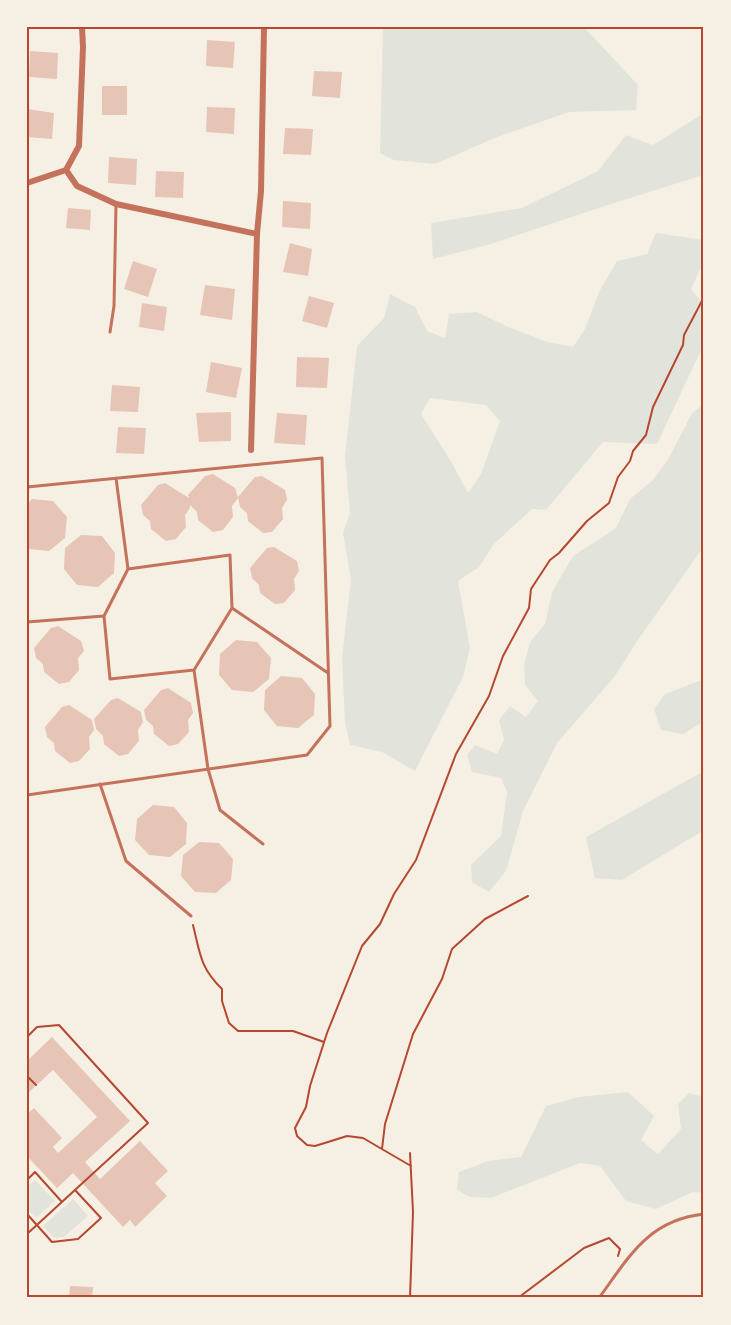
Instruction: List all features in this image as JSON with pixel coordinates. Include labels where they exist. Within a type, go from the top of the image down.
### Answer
[{"type":"street","points":[[27,183],[66,170],[79,146],[82,27]]},
{"type":"street","points":[[251,450],[257,234],[261,191],[264,27]]},
{"type":"street","points":[[66,170],[77,186],[116,204],[257,234]]},
{"type":"lane","points":[[110,332],[114,306],[116,204]]},
{"type":"lane","points":[[27,486],[322,458],[330,726],[307,755],[27,795]]},
{"type":"lane","points":[[116,478],[128,569],[104,616],[110,679],[194,670]]},
{"type":"lane","points":[[128,569],[230,555],[232,608],[194,670],[208,769],[220,810],[262,844]]},
{"type":"lane","points":[[232,608],[329,674]]},
{"type":"lane","points":[[27,622],[104,616]]},
{"type":"lane","points":[[100,784],[126,861],[191,916]]},
{"type":"lane","points":[[599,1298],[646,1238],[667,1224],[704,1214]]},
{"type":"path","points":[[411,1166],[363,1138],[347,1136],[315,1146],[307,1145],[297,1136],[296,1128],[306,1107],[324,1042],[362,946],[380,924],[394,894],[416,860],[456,754],[489,696],[503,656],[529,608],[531,589],[550,560],[587,521],[609,503],[618,477],[630,461],[633,451],[646,435],[653,407],[683,345],[684,335],[704,297]]},
{"type":"path","points":[[382,1149],[386,1124],[413,1034],[442,979],[452,950],[485,919],[528,896]]},
{"type":"path","points":[[191,916],[202,963],[212,980],[222,989],[222,1001],[229,1023],[238,1031],[293,1031],[324,1042]]},
{"type":"path","points":[[27,1037],[37,1027],[59,1025],[148,1123],[27,1234]]},
{"type":"path","points":[[27,1076],[36,1086]]},
{"type":"path","points":[[410,1153],[413,1212],[410,1298]]},
{"type":"path","points":[[27,1180],[35,1172],[62,1202]]},
{"type":"path","points":[[27,1214],[52,1242],[78,1239],[101,1218],[75,1190]]},
{"type":"path","points":[[518,1298],[584,1248],[609,1238],[620,1249],[618,1259]]},
{"type":"shaded area","points":[[383,27],[584,27],[638,85],[636,110],[569,112],[497,137],[435,164],[394,160],[380,153]]},
{"type":"shaded area","points":[[704,113],[704,169],[700,176],[491,244],[433,259],[431,223],[522,208],[598,171],[626,135],[653,145]]},
{"type":"shaded area","points":[[656,233],[704,240],[704,261],[691,289],[704,305],[704,344],[657,444],[603,442],[546,510],[532,509],[494,544],[479,567],[458,581],[470,648],[463,677],[415,771],[382,752],[350,745],[345,722],[342,658],[351,579],[343,533],[350,513],[345,457],[357,346],[384,318],[390,294],[415,307],[427,331],[445,338],[449,314],[477,312],[547,342],[573,347],[585,329],[600,290],[617,261],[647,254]],"holes":[[[430,398],[486,405],[500,421],[481,474],[468,493],[421,414]]]},
{"type":"shaded area","points":[[704,404],[704,546],[615,676],[557,743],[523,811],[506,871],[489,892],[472,882],[471,865],[501,836],[507,792],[501,778],[472,772],[467,755],[475,745],[497,754],[504,740],[499,720],[510,706],[526,717],[538,701],[525,685],[524,665],[530,642],[545,624],[552,592],[573,556],[616,528],[630,499],[653,480],[669,458],[692,413]]},
{"type":"shaded area","points":[[704,679],[704,721],[683,734],[661,730],[654,709],[665,694]]},
{"type":"shaded area","points":[[704,771],[704,830],[622,880],[595,878],[586,837]]},
{"type":"shaded area","points":[[628,1092],[654,1116],[641,1140],[658,1154],[681,1129],[678,1104],[689,1093],[704,1097],[704,1193],[693,1192],[656,1209],[626,1201],[600,1166],[580,1163],[491,1198],[470,1197],[457,1190],[459,1172],[488,1161],[521,1157],[546,1106],[579,1097]]},
{"type":"shaded area","points":[[35,1180],[55,1201],[36,1218],[27,1208],[27,1187]]},
{"type":"shaded area","points":[[73,1199],[88,1216],[64,1237],[54,1238],[43,1226]]},
{"type":"building","points":[[207,40],[235,42],[233,68],[206,66]]},
{"type":"building","points":[[30,51],[58,53],[57,79],[29,77]]},
{"type":"building","points":[[314,71],[342,72],[340,98],[312,96]]},
{"type":"building","points":[[102,86],[127,86],[127,115],[102,115]]},
{"type":"building","points":[[207,107],[235,108],[234,134],[206,132]]},
{"type":"building","points":[[27,109],[54,113],[52,139],[27,137]]},
{"type":"building","points":[[285,128],[313,129],[311,155],[283,154]]},
{"type":"building","points":[[109,157],[137,159],[136,185],[108,183]]},
{"type":"building","points":[[156,171],[184,172],[183,198],[155,197]]},
{"type":"building","points":[[283,201],[311,203],[310,229],[282,227]]},
{"type":"building","points":[[68,208],[91,210],[90,230],[66,228]]},
{"type":"building","points":[[290,243],[312,249],[308,276],[283,272]]},
{"type":"building","points":[[133,261],[157,269],[148,297],[124,289]]},
{"type":"building","points":[[205,285],[235,289],[232,320],[200,315]]},
{"type":"building","points":[[309,296],[334,303],[327,328],[302,321]]},
{"type":"building","points":[[142,303],[167,307],[164,331],[139,327]]},
{"type":"building","points":[[297,357],[329,358],[327,388],[296,387]]},
{"type":"building","points":[[211,362],[242,368],[236,398],[206,392]]},
{"type":"building","points":[[112,385],[140,387],[138,412],[110,411]]},
{"type":"building","points":[[231,412],[231,441],[199,442],[196,413]]},
{"type":"building","points":[[277,413],[307,415],[305,445],[274,443]]},
{"type":"building","points":[[118,427],[146,428],[144,454],[116,453]]},
{"type":"building","points":[[213,474],[235,488],[238,498],[232,506],[233,517],[223,530],[213,532],[198,520],[197,512],[190,505],[185,515],[186,527],[176,539],[166,541],[151,529],[150,521],[143,515],[141,505],[158,485],[165,483],[189,498],[188,495],[205,476]]},
{"type":"building","points":[[262,476],[285,490],[287,500],[282,508],[283,519],[272,532],[263,533],[248,521],[247,513],[240,507],[238,497],[255,477]]},
{"type":"building","points":[[32,499],[53,501],[67,517],[65,538],[49,551],[27,547],[27,504]]},
{"type":"building","points":[[81,535],[102,536],[115,553],[114,573],[98,587],[77,585],[64,569],[65,548]]},
{"type":"building","points":[[274,547],[297,561],[299,571],[294,579],[295,590],[284,603],[275,604],[260,593],[259,585],[252,578],[250,568],[267,548]]},
{"type":"building","points":[[58,626],[81,641],[84,651],[78,658],[79,670],[69,682],[59,684],[44,672],[43,664],[36,658],[34,648],[51,628]]},
{"type":"building","points":[[236,640],[257,642],[271,658],[269,679],[253,692],[232,690],[219,675],[220,654]]},
{"type":"building","points":[[281,676],[302,678],[315,694],[314,715],[298,728],[277,726],[264,710],[265,690]]},
{"type":"building","points":[[168,688],[191,703],[193,713],[188,720],[189,732],[178,744],[169,746],[154,734],[153,726],[146,720],[144,710],[161,690]]},
{"type":"building","points":[[118,698],[141,712],[143,722],[138,730],[139,741],[128,754],[119,756],[104,744],[103,736],[96,729],[94,719],[111,700]]},
{"type":"building","points":[[69,705],[92,720],[94,730],[89,737],[90,749],[79,761],[70,763],[55,751],[54,743],[47,737],[45,727],[62,707]]},
{"type":"building","points":[[153,805],[174,807],[187,823],[186,844],[170,857],[149,855],[135,840],[137,819]]},
{"type":"building","points":[[199,842],[219,843],[233,859],[231,880],[216,893],[195,892],[181,876],[183,855]]},
{"type":"building","points":[[52,1037],[130,1121],[85,1162],[100,1179],[140,1141],[168,1171],[155,1183],[167,1196],[135,1227],[130,1220],[123,1227],[73,1173],[57,1188],[27,1156],[27,1114],[34,1108],[62,1138],[53,1147],[58,1153],[97,1117],[53,1070],[27,1094],[27,1061]]},
{"type":"building","points":[[70,1286],[93,1287],[92,1298],[69,1298]]}]
